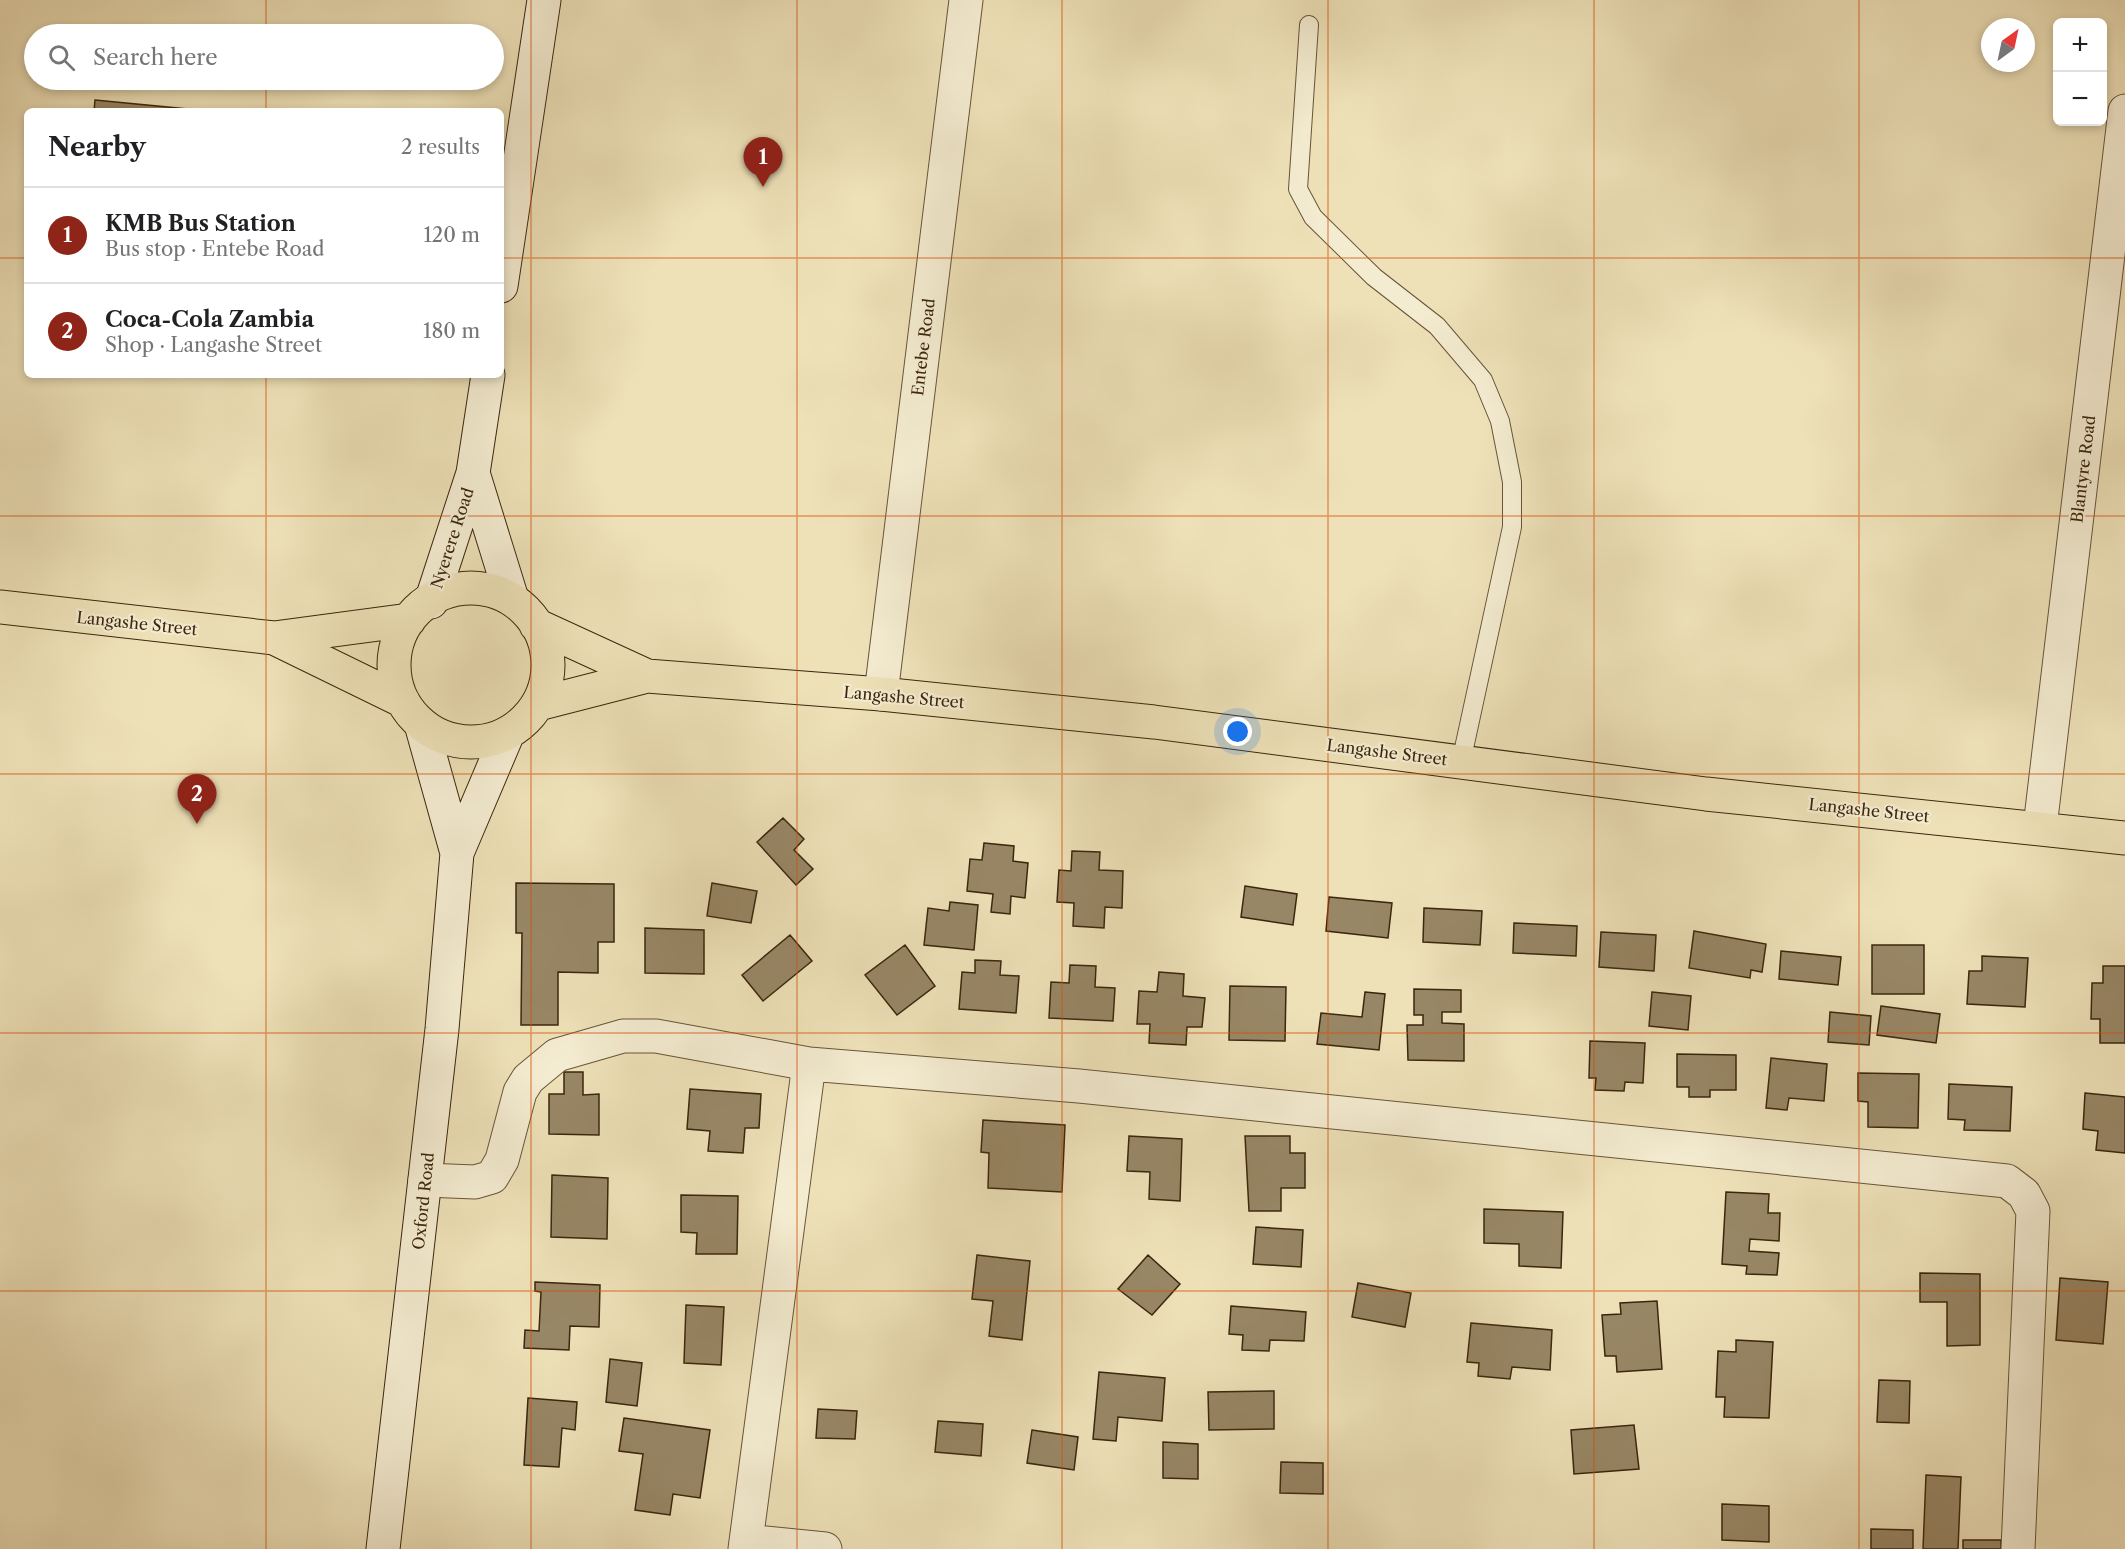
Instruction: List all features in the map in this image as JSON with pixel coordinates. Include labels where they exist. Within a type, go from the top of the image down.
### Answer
[{"type":"main road","points":[[471,588],[492,590],[512,599],[526,610],[536,625],[547,651],[547,678],[538,704],[525,721],[508,733],[486,741],[463,742],[441,736],[412,713],[396,681],[394,660],[399,639],[420,611],[449,591],[471,588]]},
{"type":"main road","name":"Langashe Street","points":[[0,607],[274,638],[420,611]]},
{"type":"main road","name":"Langashe Street","points":[[536,625],[647,676]]},
{"type":"main road","name":"Langashe Street","points":[[274,638],[412,713]]},
{"type":"main road","name":"Langashe Street","points":[[538,704],[647,676],[881,694],[1155,722],[1706,794],[2040,827],[2125,838]]},
{"type":"street","points":[[504,266],[544,0]]},
{"type":"street","name":"Entebe Road","points":[[881,694],[966,0]]},
{"type":"street","name":"Blantyre Road","points":[[2040,827],[2125,111]]},
{"type":"street","name":"Nyerere Road","points":[[420,611],[473,473],[488,378]]},
{"type":"street","name":"Nyerere Road","points":[[473,473],[512,599]]},
{"type":"street","name":"Oxford Road","points":[[412,713],[457,853]]},
{"type":"street","name":"Oxford Road","points":[[383,1549],[442,1029],[457,853],[508,733]]},
{"type":"street","points":[[425,1180],[476,1182],[492,1176],[502,1160],[520,1092],[528,1080],[557,1055],[622,1036],[656,1036],[809,1064],[1079,1086],[2007,1181],[2024,1194],[2033,1211],[2018,1549]]},
{"type":"street","points":[[809,1064],[746,1545],[825,1549]]},
{"type":"lane","points":[[1310,26],[1298,189],[1313,217],[1374,277],[1437,326],[1483,380],[1500,421],[1512,482],[1512,527],[1461,762]]},
{"type":"building","points":[[95,100],[177,108],[94,108]]},
{"type":"building","points":[[783,818],[804,839],[794,850],[813,869],[796,885],[757,842]]},
{"type":"building","points":[[984,843],[1014,846],[1013,861],[1028,863],[1025,898],[1011,896],[1010,914],[991,912],[993,894],[967,891],[970,859],[982,860]]},
{"type":"building","points":[[1072,851],[1100,852],[1099,870],[1123,871],[1122,908],[1105,907],[1104,928],[1073,926],[1074,903],[1057,902],[1059,870],[1071,871]]},
{"type":"building","points":[[516,883],[614,884],[614,942],[598,942],[598,973],[558,972],[558,1025],[521,1025],[522,933],[516,933]]},
{"type":"building","points":[[712,883],[757,891],[751,923],[707,916]]},
{"type":"building","points":[[1245,886],[1297,894],[1293,925],[1241,917]]},
{"type":"building","points":[[1329,897],[1392,903],[1388,938],[1326,931]]},
{"type":"building","points":[[950,902],[978,905],[974,950],[924,945],[928,908],[949,911]]},
{"type":"building","points":[[1424,908],[1482,911],[1480,945],[1423,942]]},
{"type":"building","points":[[1514,923],[1577,926],[1576,956],[1513,953]]},
{"type":"building","points":[[645,928],[704,930],[704,974],[645,973]]},
{"type":"building","points":[[1694,931],[1766,944],[1762,972],[1751,970],[1750,978],[1689,968]]},
{"type":"building","points":[[1601,932],[1656,935],[1654,971],[1599,967]]},
{"type":"building","points":[[790,935],[812,961],[763,1001],[742,975]]},
{"type":"building","points":[[905,945],[935,986],[897,1015],[865,975]]},
{"type":"building","points":[[1872,945],[1924,945],[1924,994],[1872,994]]},
{"type":"building","points":[[1781,951],[1841,957],[1838,985],[1779,979]]},
{"type":"building","points":[[1982,956],[2028,958],[2025,1007],[1967,1004],[1969,971],[1982,971]]},
{"type":"building","points":[[975,960],[1001,961],[1000,975],[1019,976],[1016,1013],[959,1009],[962,972],[975,973]]},
{"type":"building","points":[[1070,965],[1096,966],[1095,987],[1115,988],[1113,1021],[1049,1018],[1051,982],[1069,983]]},
{"type":"building","points":[[2103,966],[2125,966],[2125,1043],[2100,1043],[2100,1019],[2091,1019],[2092,983],[2103,983]]},
{"type":"building","points":[[1159,972],[1184,974],[1183,996],[1205,998],[1202,1027],[1187,1027],[1186,1045],[1149,1043],[1150,1024],[1137,1024],[1139,991],[1157,992]]},
{"type":"building","points":[[1230,986],[1286,987],[1285,1041],[1229,1040]]},
{"type":"building","points":[[1414,989],[1461,990],[1461,1012],[1442,1012],[1442,1023],[1464,1024],[1464,1061],[1408,1060],[1407,1025],[1423,1025],[1423,1015],[1414,1015]]},
{"type":"building","points":[[1365,992],[1385,994],[1379,1050],[1317,1044],[1321,1013],[1362,1017]]},
{"type":"building","points":[[1652,992],[1691,996],[1688,1030],[1649,1026]]},
{"type":"building","points":[[1881,1006],[1940,1014],[1936,1043],[1877,1035]]},
{"type":"building","points":[[1830,1012],[1871,1016],[1869,1045],[1828,1042]]},
{"type":"building","points":[[1590,1041],[1645,1043],[1643,1083],[1625,1082],[1624,1091],[1595,1090],[1596,1078],[1589,1078]]},
{"type":"building","points":[[1677,1054],[1736,1055],[1736,1090],[1710,1090],[1710,1097],[1689,1097],[1689,1087],[1677,1087]]},
{"type":"building","points":[[1771,1058],[1827,1064],[1824,1101],[1789,1098],[1787,1110],[1766,1108]]},
{"type":"building","points":[[564,1072],[583,1072],[583,1095],[599,1094],[599,1135],[549,1134],[549,1094],[564,1094]]},
{"type":"building","points":[[1858,1073],[1919,1074],[1918,1128],[1868,1127],[1868,1102],[1858,1101]]},
{"type":"building","points":[[1949,1084],[2012,1087],[2010,1131],[1964,1130],[1965,1120],[1948,1119]]},
{"type":"building","points":[[690,1089],[761,1094],[759,1128],[745,1128],[743,1153],[708,1151],[710,1131],[687,1129]]},
{"type":"building","points":[[2085,1093],[2125,1097],[2125,1153],[2096,1150],[2098,1131],[2083,1129]]},
{"type":"building","points":[[983,1120],[1065,1125],[1062,1192],[988,1188],[989,1153],[981,1152]]},
{"type":"building","points":[[1129,1136],[1182,1139],[1180,1201],[1149,1199],[1150,1172],[1127,1171]]},
{"type":"building","points":[[1245,1136],[1290,1136],[1290,1153],[1305,1153],[1305,1188],[1281,1188],[1281,1211],[1249,1211]]},
{"type":"building","points":[[552,1175],[608,1178],[607,1239],[551,1237]]},
{"type":"building","points":[[1726,1192],[1769,1194],[1768,1213],[1780,1213],[1779,1241],[1750,1239],[1749,1251],[1779,1253],[1777,1275],[1746,1274],[1747,1266],[1722,1264]]},
{"type":"building","points":[[681,1195],[738,1196],[737,1254],[696,1254],[697,1233],[681,1232]]},
{"type":"building","points":[[1484,1209],[1563,1212],[1561,1268],[1519,1266],[1519,1244],[1484,1243]]},
{"type":"building","points":[[1256,1227],[1303,1230],[1301,1267],[1253,1264]]},
{"type":"building","points":[[977,1255],[1030,1261],[1022,1340],[989,1336],[993,1301],[972,1299]]},
{"type":"building","points":[[1148,1255],[1180,1284],[1152,1315],[1118,1289]]},
{"type":"building","points":[[1920,1273],[1980,1274],[1980,1345],[1947,1346],[1947,1302],[1920,1302]]},
{"type":"building","points":[[2060,1278],[2108,1282],[2103,1344],[2056,1340]]},
{"type":"building","points":[[535,1282],[600,1285],[599,1327],[570,1326],[569,1350],[524,1348],[525,1330],[539,1331],[541,1292],[535,1291]]},
{"type":"building","points":[[1358,1283],[1411,1293],[1405,1327],[1352,1317]]},
{"type":"building","points":[[1657,1301],[1662,1369],[1617,1372],[1616,1356],[1605,1356],[1602,1315],[1621,1314],[1620,1303]]},
{"type":"building","points":[[686,1305],[724,1307],[721,1365],[684,1363]]},
{"type":"building","points":[[1231,1306],[1306,1312],[1304,1341],[1270,1340],[1269,1351],[1242,1350],[1243,1335],[1229,1334]]},
{"type":"building","points":[[1471,1323],[1552,1330],[1550,1370],[1512,1367],[1510,1379],[1478,1376],[1479,1363],[1467,1362]]},
{"type":"building","points":[[1736,1340],[1773,1342],[1769,1418],[1724,1417],[1725,1397],[1716,1397],[1718,1351],[1736,1352]]},
{"type":"building","points":[[610,1359],[642,1363],[637,1406],[606,1402]]},
{"type":"building","points":[[1099,1372],[1165,1378],[1162,1421],[1118,1417],[1116,1441],[1093,1439]]},
{"type":"building","points":[[1879,1380],[1910,1381],[1909,1423],[1877,1422]]},
{"type":"building","points":[[1274,1391],[1274,1429],[1209,1430],[1208,1392]]},
{"type":"building","points":[[528,1398],[577,1402],[575,1430],[562,1428],[559,1467],[524,1465]]},
{"type":"building","points":[[818,1409],[857,1411],[855,1439],[816,1438]]},
{"type":"building","points":[[624,1418],[710,1430],[700,1498],[673,1494],[670,1515],[635,1510],[643,1454],[619,1451]]},
{"type":"building","points":[[938,1421],[983,1424],[981,1456],[935,1452]]},
{"type":"building","points":[[1634,1425],[1639,1469],[1574,1474],[1571,1430]]},
{"type":"building","points":[[1032,1430],[1078,1437],[1074,1470],[1027,1463]]},
{"type":"building","points":[[1163,1442],[1198,1444],[1198,1479],[1163,1478]]},
{"type":"building","points":[[1281,1462],[1323,1463],[1323,1494],[1280,1493]]},
{"type":"building","points":[[1926,1475],[1961,1477],[1958,1549],[1923,1549]]},
{"type":"building","points":[[1722,1504],[1769,1506],[1769,1542],[1722,1540]]},
{"type":"building","points":[[1871,1529],[1913,1530],[1913,1549],[1871,1549]]},
{"type":"building","points":[[1963,1540],[2001,1540],[2001,1549],[1963,1549]]},
{"type":"place","name":"KMB Bus Station","points":[[763,187]]},
{"type":"place","name":"Coca-Cola Zambia","points":[[197,824]]}]
